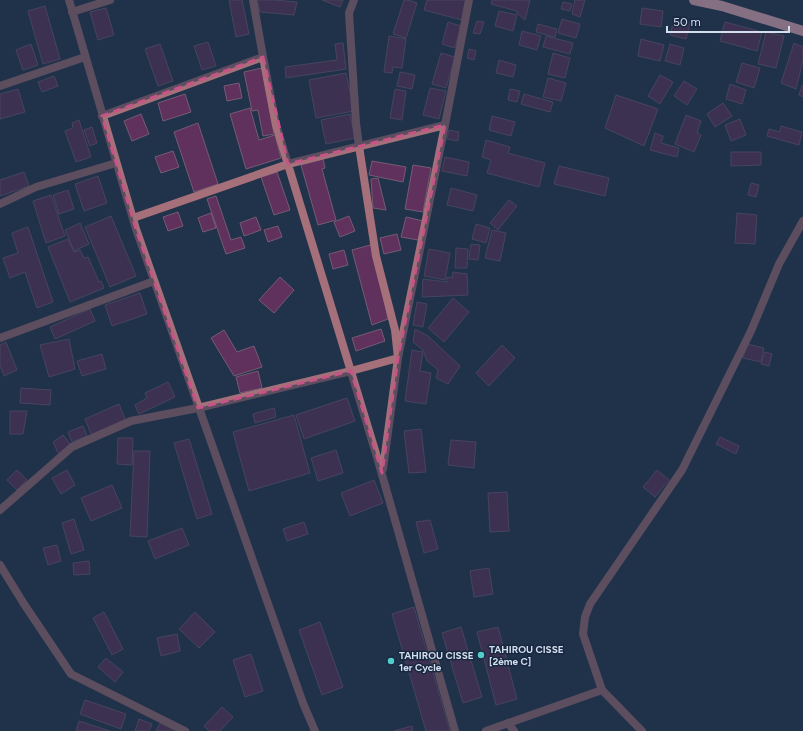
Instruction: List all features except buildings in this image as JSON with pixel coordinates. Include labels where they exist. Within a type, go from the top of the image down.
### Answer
[{"type":"main road","points":[[694,0],[722,6],[803,31]]},
{"type":"street","points":[[69,0],[132,218],[300,695],[315,731]]},
{"type":"street","points":[[72,12],[110,0]]},
{"type":"street","points":[[254,0],[276,125],[382,473],[455,731]]},
{"type":"street","points":[[354,0],[349,13],[356,123],[376,256],[395,330],[398,358]]},
{"type":"street","points":[[382,473],[398,358],[469,0]]},
{"type":"street","points":[[0,86],[85,57]]},
{"type":"street","points":[[102,116],[263,57]]},
{"type":"street","points":[[132,218],[288,164],[445,125]]},
{"type":"street","points":[[0,204],[36,187],[116,163]]},
{"type":"street","points":[[642,731],[602,690],[583,634],[585,617],[590,604],[682,470],[752,331],[779,264],[803,222]]},
{"type":"street","points":[[0,338],[154,281]]},
{"type":"street","points":[[0,510],[72,447],[131,421],[198,408],[351,371],[398,358]]},
{"type":"street","points":[[0,566],[71,674],[185,731]]},
{"type":"street","points":[[486,731],[602,690]]},
{"type":"street","points":[[508,723],[514,731]]},
{"type":"highlighted area","points":[[263,57],[288,164],[445,125],[398,358],[382,473],[351,371],[198,408],[136,229],[102,116]]},
{"type":"place","name":"TAHIROU CISSE [2ème C]","points":[[481,655]]},
{"type":"place","name":"TAHIROU CISSE 1er Cycle","points":[[391,661]]}]
